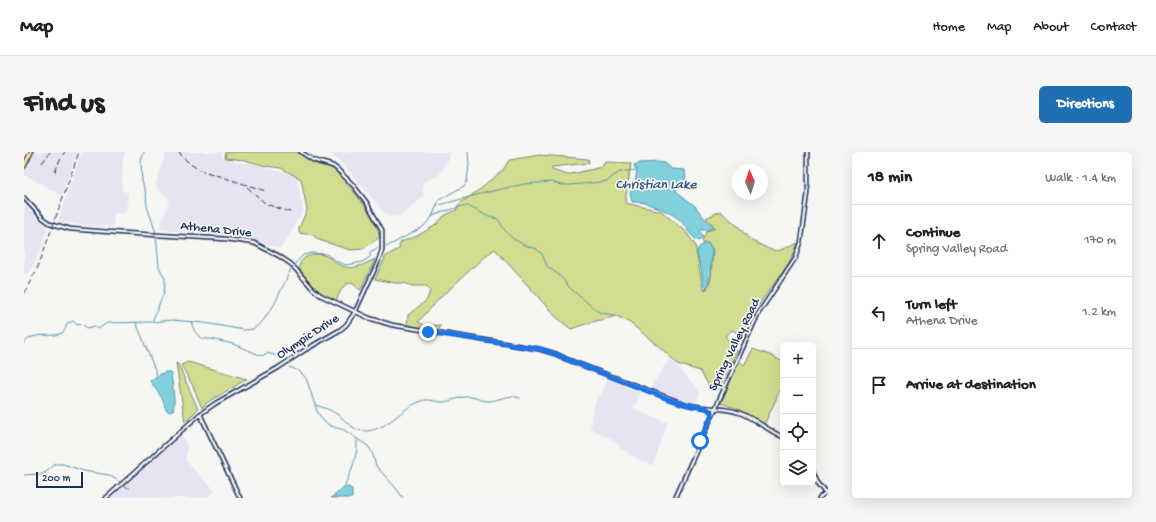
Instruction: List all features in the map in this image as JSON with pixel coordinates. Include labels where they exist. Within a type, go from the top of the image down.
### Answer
[{"type":"main road","points":[[24,166],[31,152]]},
{"type":"street","name":"Olympic Drive","points":[[106,498],[200,414],[216,403],[278,368],[304,350],[340,330],[349,322],[355,312],[382,250],[382,230],[367,204],[347,178],[333,166],[314,160],[301,152]]},
{"type":"street","name":"Spring Valley Road","points":[[675,498],[758,314],[796,257],[801,242],[808,193],[808,152]]},
{"type":"street","name":"Athena Drive","points":[[24,198],[47,220],[57,226],[70,229],[226,238],[254,243],[280,256],[291,264],[320,295],[375,321],[539,349],[556,354],[668,399],[692,406],[721,409],[744,415],[780,435]]},
{"type":"street","points":[[718,402],[721,409]]},
{"type":"street","points":[[706,408],[712,415]]},
{"type":"street","points":[[200,414],[240,498]]},
{"type":"street","points":[[816,478],[818,483],[827,493],[820,498]]},
{"type":"shaded area","points":[[33,152],[77,152],[62,196],[24,174],[24,169]]},
{"type":"shaded area","points":[[81,152],[125,152],[123,158],[122,190],[128,193],[126,212],[114,214],[113,227],[78,225],[58,221]]},
{"type":"shaded area","points":[[166,152],[223,152],[222,158],[240,163],[250,163],[297,176],[303,211],[280,249],[255,240],[159,229],[170,200],[157,189],[156,183]]},
{"type":"shaded area","points":[[329,152],[450,152],[448,160],[439,175],[423,182],[423,197],[400,216],[388,217],[350,172]]},
{"type":"shaded area","points":[[26,205],[48,226],[40,252],[29,273],[24,273],[24,207]]},
{"type":"shaded area","points":[[670,358],[698,389],[700,394],[695,405],[650,388]]},
{"type":"shaded area","points":[[607,379],[640,392],[634,409],[668,423],[653,465],[637,459],[619,447],[615,441],[590,428],[596,399],[602,393]]},
{"type":"shaded area","points":[[181,434],[187,447],[186,461],[215,492],[207,498],[111,498]]},
{"type":"green space","points":[[226,152],[296,152],[318,165],[333,169],[361,200],[377,227],[380,237],[363,249],[350,250],[319,240],[313,235],[299,233],[299,228],[307,210],[301,179],[281,168],[266,166],[245,160],[225,158]]},
{"type":"green space","points":[[540,155],[588,159],[589,163],[552,167],[552,170],[567,175],[602,167],[605,162],[631,163],[625,203],[661,211],[686,232],[695,245],[703,290],[707,289],[711,278],[713,249],[708,243],[703,243],[702,241],[707,231],[714,229],[715,227],[706,218],[720,211],[739,227],[750,240],[769,249],[778,251],[798,242],[791,259],[765,295],[753,316],[744,340],[739,340],[739,334],[732,330],[725,336],[737,351],[718,390],[711,389],[700,371],[678,364],[630,323],[617,316],[571,329],[557,318],[495,249],[485,256],[439,299],[418,322],[426,326],[441,325],[437,332],[407,325],[408,315],[427,300],[430,290],[427,286],[412,286],[404,283],[395,283],[375,279],[386,256],[400,248],[399,246],[401,242],[417,236],[436,225],[444,216],[456,210],[459,204],[482,188],[503,170],[509,160]]},
{"type":"green space","points":[[321,254],[338,264],[352,268],[375,259],[361,289],[358,289],[351,283],[345,285],[336,301],[326,296],[315,287],[305,277],[299,267],[302,260],[307,256]]},
{"type":"green space","points":[[753,349],[780,360],[780,390],[764,425],[738,409],[721,403],[739,361],[744,365]]},
{"type":"green space","points":[[188,362],[247,379],[208,402],[202,408],[193,386],[181,365]]},
{"type":"green space","points":[[176,363],[178,364],[198,409],[185,422]]},
{"type":"water","name":"Christian Lake","points":[[640,163],[664,163],[671,169],[684,170],[686,178],[677,187],[676,191],[695,206],[705,219],[714,227],[709,230],[701,230],[700,232],[703,237],[699,241],[691,234],[680,220],[672,215],[645,203],[632,202],[630,193],[635,184],[637,169],[634,165]]},
{"type":"water","points":[[707,243],[712,250],[710,277],[706,289],[704,287],[697,254],[698,248]]},
{"type":"water","points":[[165,372],[171,373],[173,387],[174,407],[170,412],[166,410],[162,398],[150,381]]},
{"type":"water","points":[[344,487],[352,489],[352,498],[331,498]]},
{"type":"waterway","points":[[144,152],[141,161],[142,181],[146,194],[147,206],[156,233]]},
{"type":"waterway","points":[[386,246],[423,227],[432,217],[439,200],[464,186],[467,181],[469,164],[468,152]]},
{"type":"waterway","points":[[436,206],[524,184],[552,182],[561,185],[570,185],[602,182],[609,180],[620,172],[636,170]]},
{"type":"waterway","points":[[432,216],[462,206],[468,206],[489,217],[498,219],[506,232],[512,238],[524,245],[537,249],[542,254],[547,266],[560,276],[570,288],[590,305],[601,313],[615,315]]},
{"type":"waterway","points":[[152,322],[164,292],[165,283],[165,278],[159,267],[156,235]]},
{"type":"waterway","points":[[294,265],[303,255],[312,253],[326,254],[338,262],[346,265],[362,262],[370,257],[370,252],[379,247]]},
{"type":"waterway","points":[[24,343],[34,336],[59,334],[64,331],[67,324],[73,321],[77,325],[82,324],[88,328],[94,326],[98,329],[107,323],[172,320],[205,323],[244,330],[253,329],[262,322],[274,305],[292,267]]},
{"type":"waterway","points":[[136,322],[157,375]]},
{"type":"waterway","points":[[191,322],[195,332],[202,339],[211,339],[233,344],[262,356],[267,353],[281,357]]},
{"type":"waterway","points":[[289,367],[299,371],[306,378],[317,411],[324,422],[344,430],[368,446],[372,452],[376,466],[403,498]]},
{"type":"waterway","points":[[315,405],[333,412],[355,428],[363,431],[379,428],[387,424],[407,408],[425,400],[443,402],[472,397],[492,401],[511,396],[520,398]]},
{"type":"waterway","points":[[344,487],[355,458],[357,440]]},
{"type":"waterway","points":[[24,475],[42,474],[56,464],[63,464],[84,471],[109,475],[120,482]]},
{"type":"waterway","points":[[123,486],[129,488]]},
{"type":"railway","points":[[42,163],[50,152]]},
{"type":"railway","points":[[55,172],[61,157],[65,152]]},
{"type":"railway","points":[[24,293],[37,269],[79,152]]},
{"type":"railway","points":[[178,152],[190,164],[200,170],[266,191]]},
{"type":"railway","points":[[247,187],[266,204],[293,213]]},
{"type":"route","points":[[428,332],[539,349],[556,354],[668,399],[700,408],[706,408],[712,415],[700,441]]}]
